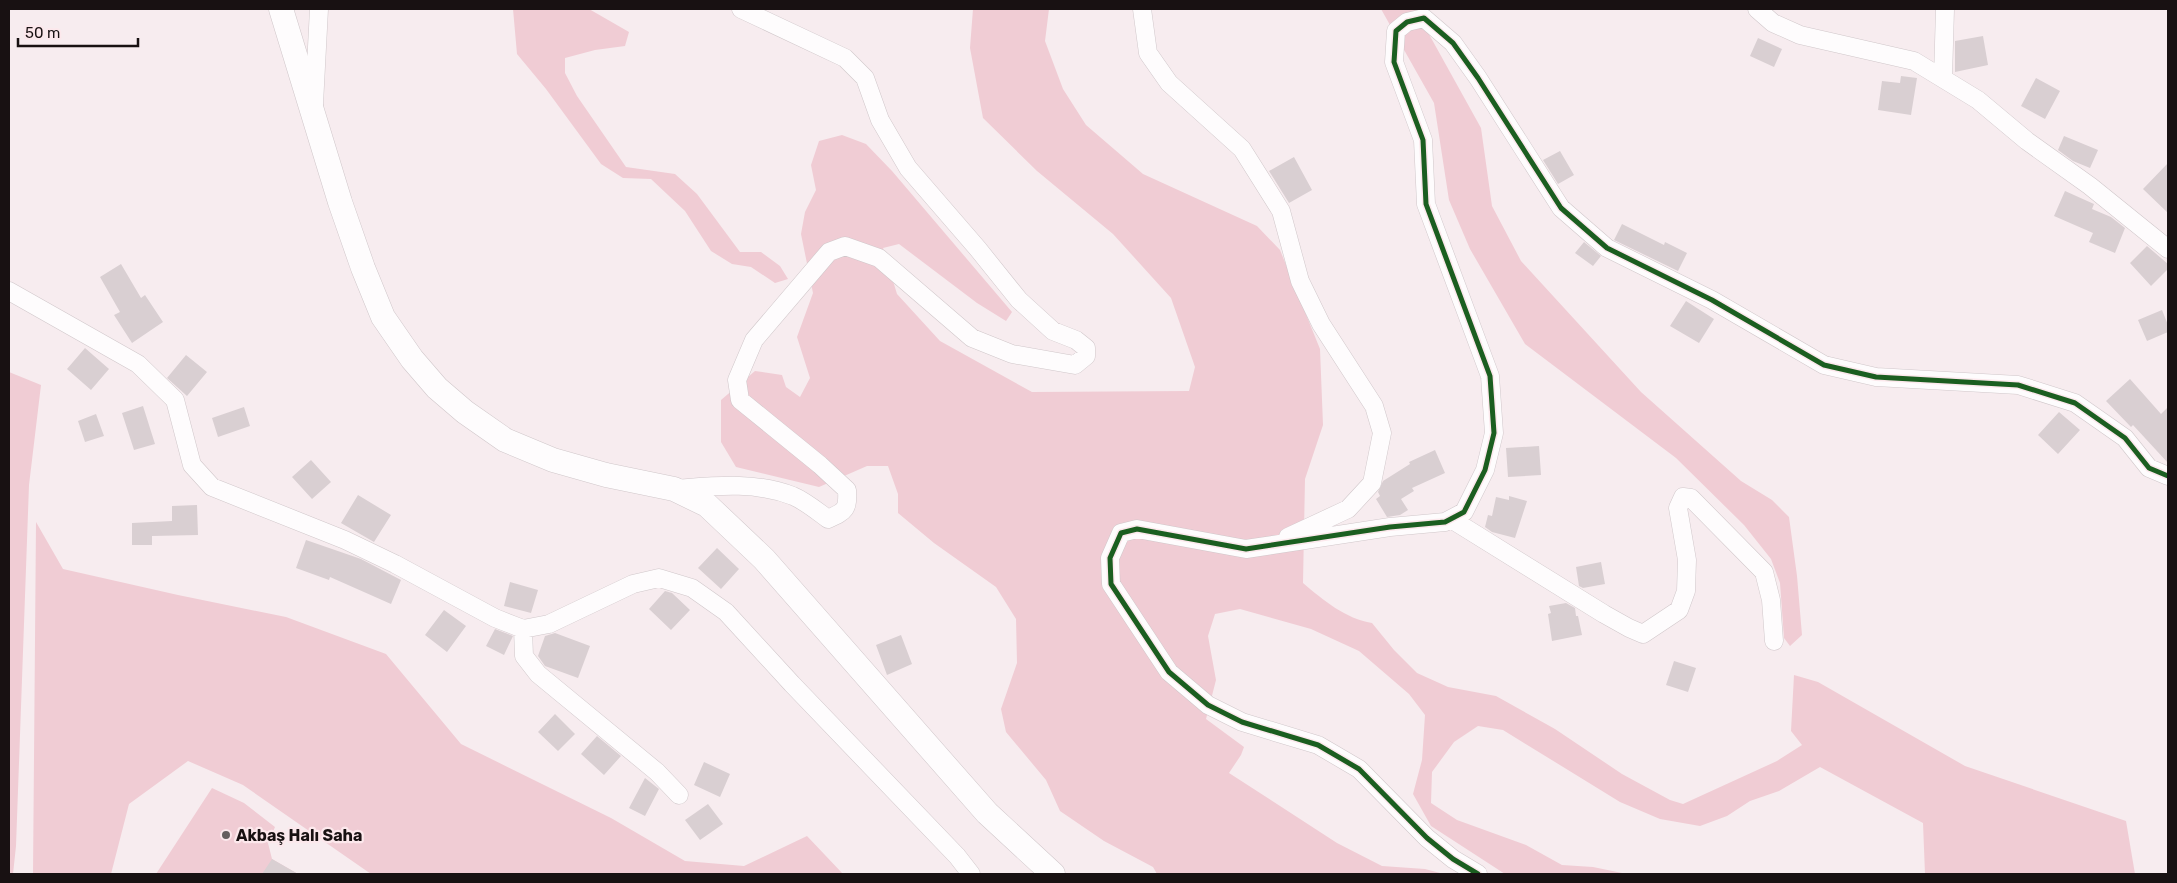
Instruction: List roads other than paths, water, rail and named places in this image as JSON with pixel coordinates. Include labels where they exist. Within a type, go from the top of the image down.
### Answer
[{"type":"street","points":[[281,9],[340,202],[363,268],[383,317],[412,359],[437,388],[465,412],[505,440],[521,447],[553,460],[606,475],[674,489],[708,505],[764,560],[987,813],[1053,874]]},
{"type":"street","points":[[314,114],[319,9]]},
{"type":"street","points":[[674,489],[731,484],[754,487],[793,496],[828,519],[843,512],[848,504],[847,490],[820,465],[740,400],[737,380],[754,340],[829,252],[845,246],[879,258],[972,338],[1012,354],[1075,365],[1086,356],[1086,348],[1076,340],[1053,331],[1019,300],[908,168],[880,120],[865,78],[845,58],[741,9]]},
{"type":"street","points":[[1142,9],[1148,53],[1169,82],[1242,149],[1281,211],[1300,282],[1321,324],[1374,406],[1382,433],[1372,483],[1348,509],[1270,546]]},
{"type":"street","points":[[1757,9],[1773,23],[1800,36],[1914,61],[1978,100],[2027,141],[2090,186],[2168,249]]},
{"type":"street","points":[[1943,78],[1945,9]]},
{"type":"street","points":[[1478,874],[1453,859],[1427,838],[1359,769],[1318,745],[1242,722],[1208,705],[1169,672],[1110,584],[1110,558],[1121,533],[1137,529],[1246,549],[1390,527],[1445,522],[1464,512],[1485,470],[1494,433],[1490,376],[1426,204],[1423,140],[1394,62],[1396,30],[1407,22],[1424,18],[1453,43],[1478,78],[1561,208],[1607,248],[1712,300],[1824,365],[1876,376],[2018,385],[2075,403],[2125,438],[2149,468],[2168,476]]},
{"type":"street","points":[[9,291],[138,364],[175,400],[192,465],[212,487],[345,540],[395,564],[495,618],[524,629],[549,624],[633,584],[659,578],[692,588],[726,612],[971,874]]},
{"type":"street","points":[[1452,519],[1604,614],[1643,634],[1679,610],[1686,591],[1687,560],[1678,508],[1683,497],[1691,498],[1764,572],[1770,600],[1774,640]]},
{"type":"street","points":[[524,629],[524,656],[538,674],[657,772],[679,795]]},
{"type":"place","name":"Akbaş Halı Saha","points":[[226,835]]}]
